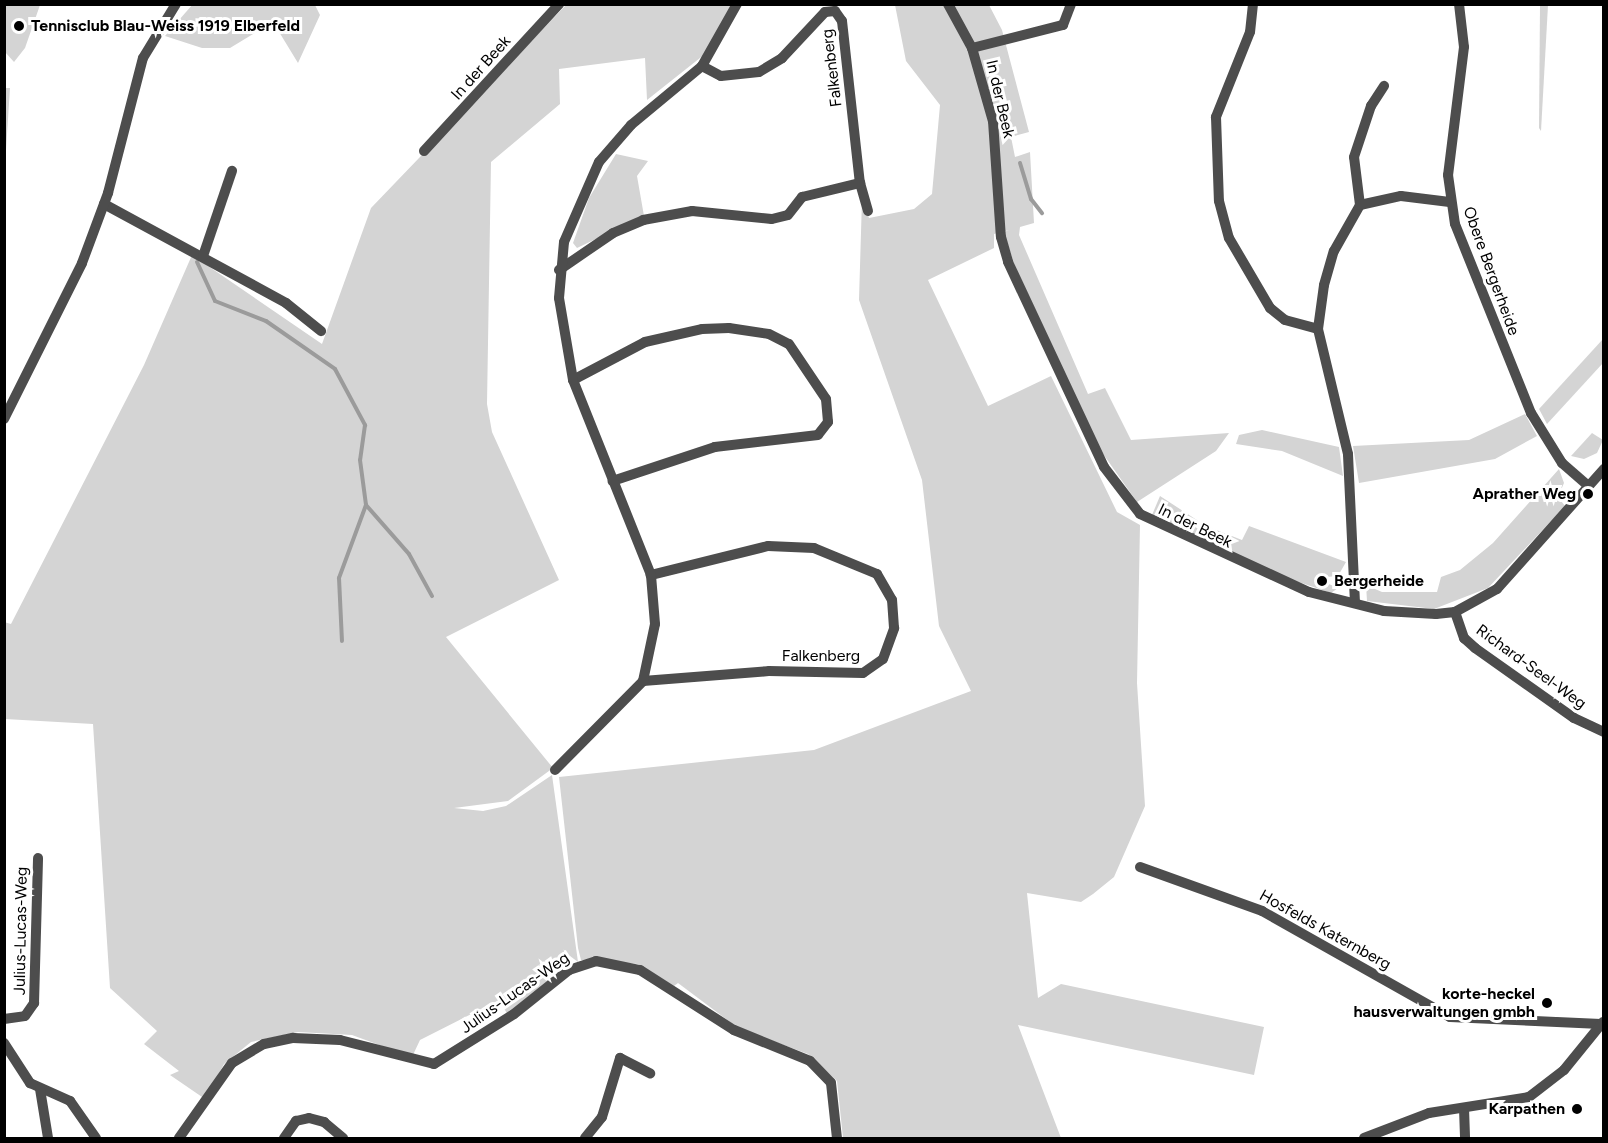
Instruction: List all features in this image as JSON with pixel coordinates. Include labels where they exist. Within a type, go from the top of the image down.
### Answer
[{"type":"street","points":[[4,419],[69,293],[104,204],[154,34],[176,4]]},
{"type":"street","name":"In der Beek","points":[[424,151],[559,4]]},
{"type":"street","points":[[555,770],[643,681],[654,624],[651,575],[573,380],[562,333],[559,270],[570,219],[598,162],[631,125],[702,66],[737,4]]},
{"type":"street","name":"In der Beek","points":[[948,4],[972,48],[993,121],[1001,237],[1008,262],[1116,489],[1155,525],[1269,577],[1355,603],[1414,614],[1455,612],[1497,589],[1604,469]]},
{"type":"street","name":"In der Beek","points":[[972,48],[1063,25],[1071,4]]},
{"type":"street","points":[[1252,4],[1250,32],[1216,117],[1219,201],[1229,238],[1270,308],[1285,320],[1318,329]]},
{"type":"street","name":"Obere Bergerheide","points":[[1459,4],[1464,47],[1450,202],[1531,413],[1562,463],[1588,486]]},
{"type":"street","name":"Falkenberg","points":[[702,66],[721,76],[759,72],[788,52],[825,12],[835,10],[842,21],[860,183],[868,211]]},
{"type":"street","points":[[1355,603],[1350,466],[1318,329],[1329,264],[1360,205],[1354,157],[1371,106],[1384,86]]},
{"type":"street","points":[[203,256],[232,171]]},
{"type":"street","points":[[559,270],[613,233],[643,220],[692,211],[758,220],[788,214],[802,197],[860,183]]},
{"type":"street","points":[[1360,205],[1401,196],[1450,202]]},
{"type":"street","points":[[104,204],[286,303],[321,331]]},
{"type":"street","points":[[573,380],[645,342],[702,328],[729,328],[769,334],[789,344],[826,399],[828,422],[818,435],[715,447],[613,481]]},
{"type":"street","name":"Falkenberg","points":[[643,681],[769,671],[863,673],[883,659],[894,628],[892,600],[877,574],[814,548],[768,546],[651,575]]},
{"type":"street","name":"Richard-Seel-Weg","points":[[1455,612],[1464,638],[1475,648],[1574,718],[1604,732]]},
{"type":"street","name":"Julius-Lucas-Weg","points":[[4,1018],[25,1016],[34,1003],[38,858]]},
{"type":"street","name":"Hosfelds Katernberg","points":[[1140,867],[1262,911],[1450,1017],[1602,1023]]},
{"type":"street","name":"Julius-Lucas-Weg","points":[[179,1138],[232,1063],[264,1044],[293,1038],[340,1040],[435,1064],[514,1014],[569,970],[596,961],[640,970],[734,1030],[810,1060],[831,1083],[837,1138]]},
{"type":"street","points":[[1364,1138],[1418,1116],[1536,1093],[1564,1070],[1602,1023]]},
{"type":"street","points":[[4,1043],[30,1083],[70,1101],[96,1138]]},
{"type":"street","points":[[585,1138],[602,1117],[620,1058],[650,1073]]},
{"type":"street","points":[[40,1089],[48,1138]]},
{"type":"street","points":[[1464,1108],[1465,1138]]},
{"type":"street","points":[[284,1138],[296,1121],[309,1118],[324,1122],[343,1138]]},
{"type":"shaded area","points":[[193,4],[315,5],[320,15],[298,63],[273,22],[230,48],[202,48],[165,36]]},
{"type":"shaded area","name":"Tennisclub Blau-Weiss 1919 Elberfeld","points":[[4,5],[40,5],[25,48],[14,62],[5,52]]},
{"type":"shaded area","points":[[566,5],[741,5],[705,54],[647,100],[645,58],[559,69],[560,104],[491,162],[487,404],[492,432],[559,580],[446,637],[553,768],[508,801],[454,808],[483,811],[506,806],[552,775],[578,962],[570,956],[549,971],[553,981],[508,1015],[499,1000],[420,1040],[412,1057],[352,1035],[298,1032],[251,1042],[224,1064],[205,1099],[170,1075],[179,1071],[144,1044],[157,1031],[110,988],[93,724],[5,719],[4,622],[11,624],[144,365],[192,255],[322,344],[371,208]]},
{"type":"shaded area","points":[[895,5],[989,5],[1002,30],[1029,132],[1011,137],[1015,157],[1030,152],[1034,223],[1020,227],[1019,235],[1088,394],[1105,388],[1131,440],[1229,433],[1216,451],[1137,502],[1101,451],[1014,264],[1004,232],[1009,230],[994,234],[994,248],[928,280],[988,406],[1051,376],[1117,512],[1140,525],[1137,683],[1145,806],[1114,877],[1093,894],[1081,902],[1027,893],[1038,998],[1061,984],[1264,1027],[1254,1075],[1018,1025],[1061,1138],[843,1138],[837,1081],[808,1054],[738,1028],[678,983],[674,986],[638,964],[581,960],[578,948],[559,777],[814,750],[971,691],[939,626],[922,480],[859,300],[862,199],[869,218],[914,209],[932,194],[940,105],[906,61]]},
{"type":"shaded area","points":[[1540,5],[1548,5],[1541,131],[1539,128]]},
{"type":"shaded area","points":[[4,88],[10,88],[5,165]]},
{"type":"shaded area","points":[[616,154],[648,161],[637,176],[644,216],[577,248],[573,243],[589,198]]},
{"type":"shaded area","points":[[1603,339],[1603,363],[1547,424],[1539,409]]},
{"type":"shaded area","points":[[1525,414],[1537,436],[1495,459],[1359,483],[1353,446],[1469,440]]},
{"type":"shaded area","points":[[1262,430],[1339,447],[1343,476],[1282,451],[1236,444],[1239,435]]},
{"type":"shaded area","points":[[1592,433],[1603,440],[1597,453],[1584,459],[1571,456]]},
{"type":"shaded area","points":[[1559,469],[1564,483],[1558,497],[1565,506],[1488,588],[1434,609],[1367,601],[1366,585],[1382,592],[1437,592],[1441,577],[1460,570],[1493,543]]},
{"type":"shaded area","points":[[1160,496],[1206,526],[1242,540],[1249,526],[1346,562],[1338,576],[1315,578],[1338,588],[1331,593],[1281,576],[1152,515]]},
{"type":"waterway","points":[[1020,163],[1031,199],[1042,213]]},
{"type":"waterway","points":[[197,262],[215,301],[266,321],[335,369],[365,425],[360,460],[366,505],[339,578],[342,641]]},
{"type":"waterway","points":[[366,505],[409,554],[432,596]]},
{"type":"place","name":"Tennisclub Blau-Weiss 1919 Elberfeld","points":[[19,26]]},
{"type":"place","name":"Aprather Weg","points":[[1588,494]]},
{"type":"place","name":"Bergerheide","points":[[1322,581]]},
{"type":"place","name":"korte-heckel hausverwaltungen gmbh","points":[[1547,1003]]},
{"type":"place","name":"Karpathen","points":[[1577,1109]]}]
